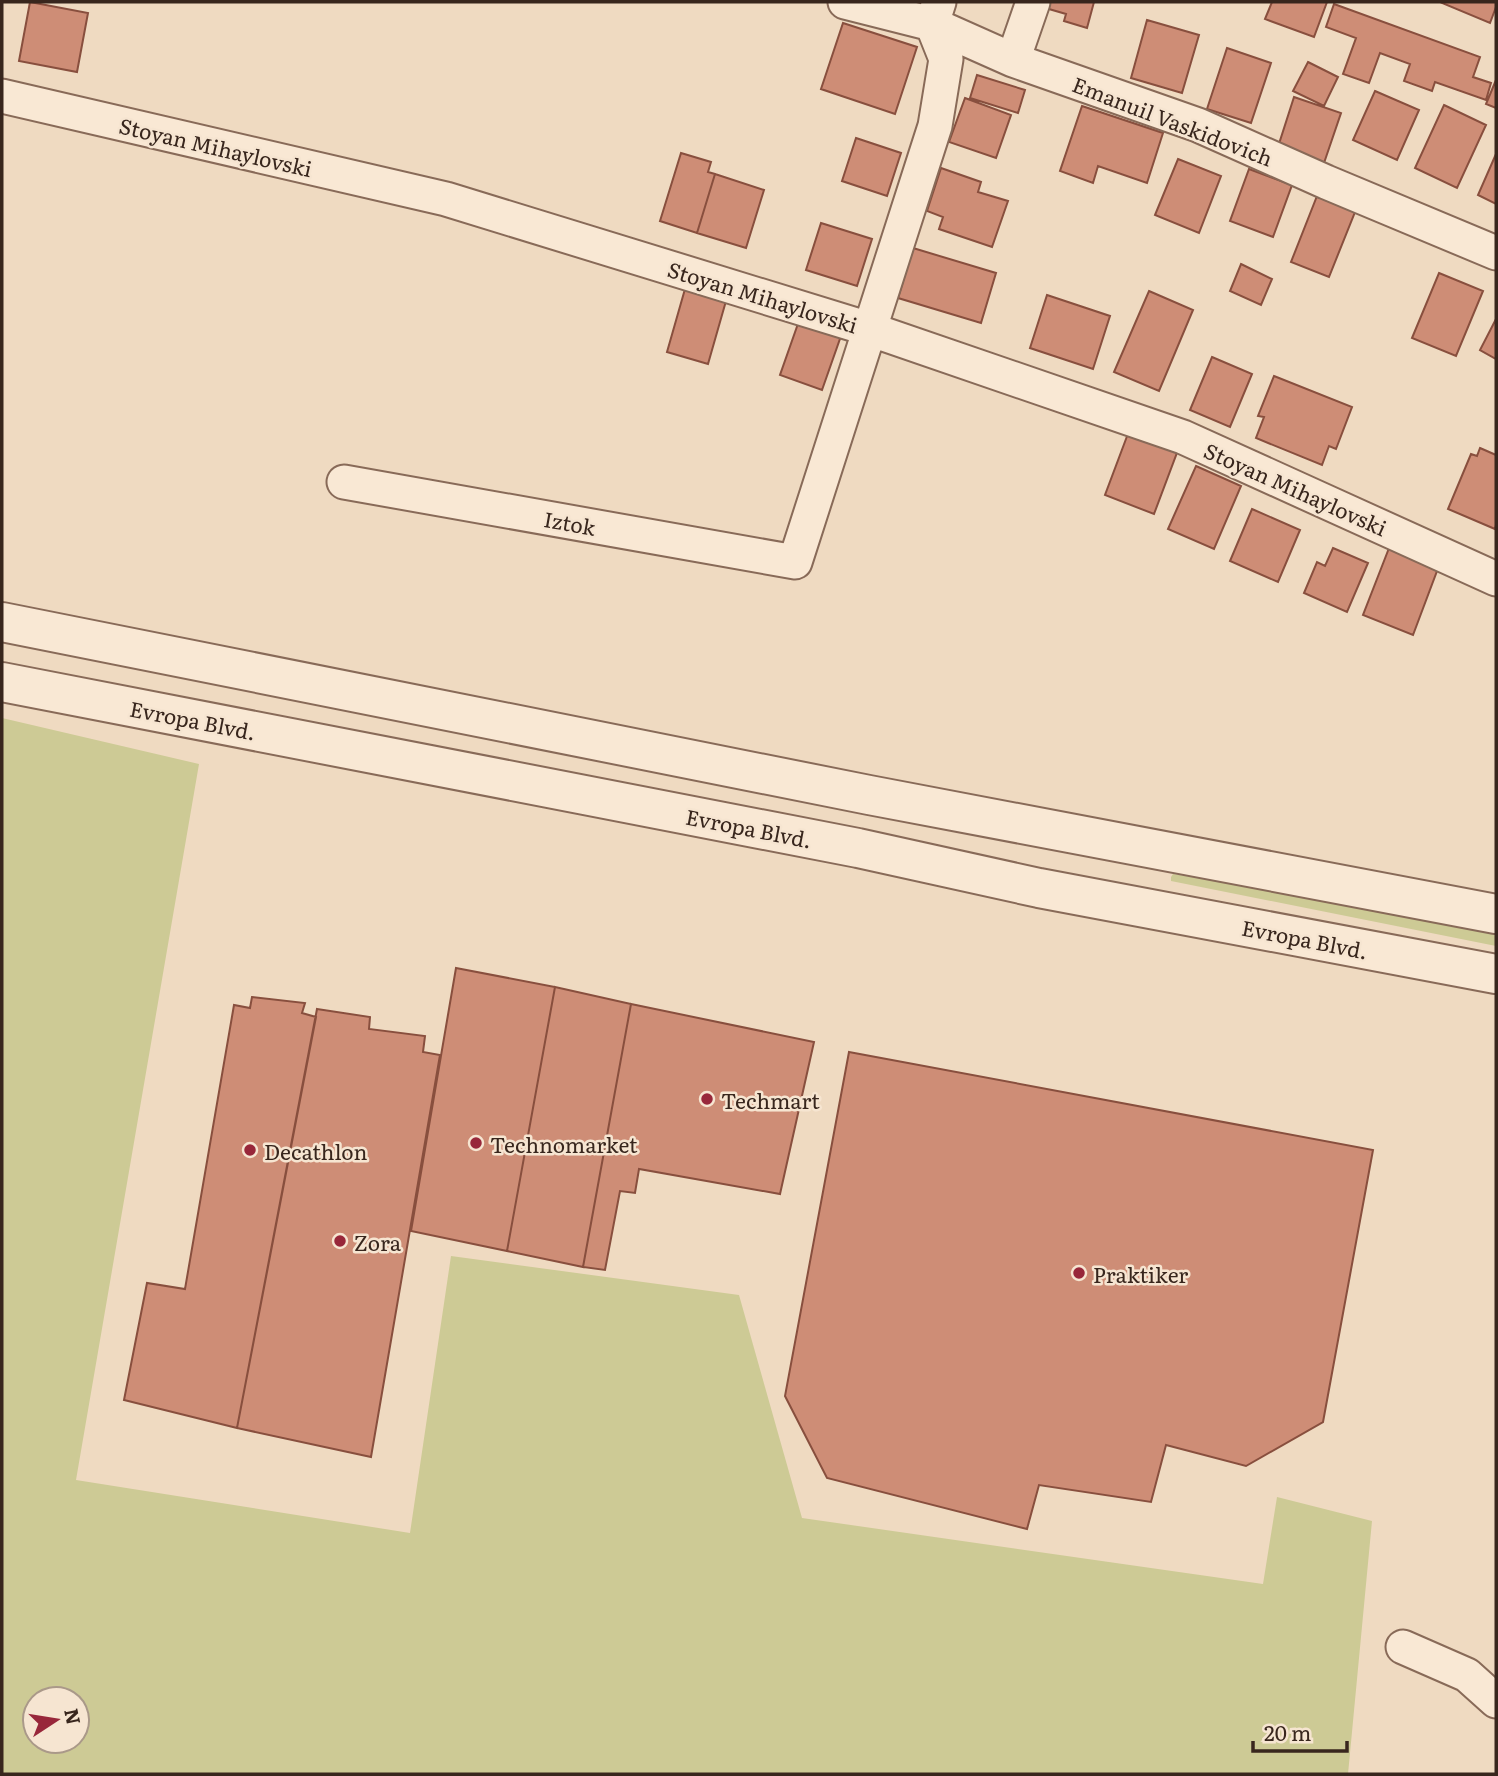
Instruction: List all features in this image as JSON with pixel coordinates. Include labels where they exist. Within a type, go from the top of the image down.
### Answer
[{"type":"street","name":"Emanuil Vaskidovich","points":[[845,2],[935,13],[1013,60],[1198,125],[1496,253]]},
{"type":"street","points":[[1013,60],[1032,2]]},
{"type":"street","points":[[869,329],[935,126],[946,59],[935,13]]},
{"type":"street","name":"Stoyan Mihaylovski","points":[[2,96],[446,200],[869,329],[1183,437],[1496,579]]},
{"type":"street","name":"Iztok","points":[[344,482],[795,562],[869,329]]},
{"type":"street","points":[[2,622],[869,795],[1496,914]]},
{"type":"street","name":"Evropa Blvd.","points":[[2,682],[858,848],[1039,888],[1496,974]]},
{"type":"street","points":[[1403,1647],[1467,1675],[1496,1701]]},
{"type":"shaded area","points":[[2,718],[199,764],[76,1480],[410,1533],[451,1256],[739,1295],[802,1518],[1263,1584],[1277,1497],[1372,1521],[1348,1774],[2,1774]]},
{"type":"shaded area","points":[[1173,874],[1317,896],[1496,929],[1496,946],[1171,881]]},
{"type":"building","points":[[30,2],[88,13],[77,72],[19,61]]},
{"type":"building","points":[[1043,2],[1094,2],[1087,28],[1064,21],[1066,14],[1042,7]]},
{"type":"building","points":[[1272,2],[1327,2],[1314,37],[1265,19]]},
{"type":"building","points":[[1443,2],[1496,2],[1496,7],[1490,23]]},
{"type":"building","points":[[1334,4],[1480,57],[1473,77],[1491,83],[1486,100],[1435,82],[1432,91],[1404,81],[1410,64],[1380,53],[1369,83],[1343,74],[1356,38],[1326,27]]},
{"type":"building","points":[[1147,20],[1199,35],[1182,93],[1131,78]]},
{"type":"building","points":[[843,23],[917,47],[895,114],[821,89]]},
{"type":"building","points":[[1227,48],[1271,63],[1251,123],[1207,109]]},
{"type":"building","points":[[1308,62],[1338,77],[1324,106],[1293,91]]},
{"type":"building","points":[[977,75],[1025,90],[1018,113],[970,98]]},
{"type":"building","points":[[1496,80],[1496,108],[1486,104]]},
{"type":"building","points":[[1375,91],[1419,110],[1397,160],[1353,140]]},
{"type":"building","points":[[1294,97],[1341,113],[1324,163],[1278,147]]},
{"type":"building","points":[[965,98],[1011,115],[996,158],[949,142]]},
{"type":"building","points":[[1444,105],[1486,125],[1457,188],[1415,168]]},
{"type":"building","points":[[1082,106],[1163,133],[1147,183],[1098,166],[1093,183],[1060,171]]},
{"type":"building","points":[[856,138],[901,153],[887,196],[842,181]]},
{"type":"building","points":[[681,153],[711,162],[708,172],[715,174],[697,233],[660,221]]},
{"type":"building","points":[[1496,154],[1496,204],[1478,195]]},
{"type":"building","points":[[1178,159],[1221,176],[1199,233],[1155,215]]},
{"type":"building","points":[[941,168],[981,182],[978,192],[1008,201],[992,247],[939,229],[943,217],[927,211]]},
{"type":"building","points":[[1249,169],[1292,185],[1273,237],[1230,221]]},
{"type":"building","points":[[715,174],[764,190],[746,248],[697,233]]},
{"type":"building","points":[[1317,196],[1355,212],[1329,277],[1291,262]]},
{"type":"building","points":[[821,223],[872,239],[857,286],[806,270]]},
{"type":"building","points":[[913,248],[996,273],[981,323],[898,298]]},
{"type":"building","points":[[1241,264],[1272,279],[1261,305],[1230,291]]},
{"type":"building","points":[[1439,273],[1483,291],[1456,356],[1412,338]]},
{"type":"building","points":[[685,289],[726,301],[708,364],[667,352]]},
{"type":"building","points":[[1149,291],[1193,310],[1159,391],[1114,372]]},
{"type":"building","points":[[1047,295],[1110,316],[1093,369],[1030,348]]},
{"type":"building","points":[[800,318],[842,333],[822,390],[780,375]]},
{"type":"building","points":[[1496,319],[1496,359],[1480,350]]},
{"type":"building","points":[[1212,357],[1252,374],[1230,427],[1190,410]]},
{"type":"building","points":[[1274,376],[1352,407],[1336,449],[1329,446],[1322,465],[1256,438],[1264,417],[1258,416]]},
{"type":"building","points":[[1129,431],[1178,450],[1154,514],[1105,495]]},
{"type":"building","points":[[1480,448],[1496,455],[1495,529],[1448,509],[1471,454],[1477,456]]},
{"type":"building","points":[[1196,466],[1241,486],[1214,549],[1168,529]]},
{"type":"building","points":[[1252,509],[1300,530],[1278,582],[1230,561]]},
{"type":"building","points":[[1391,543],[1440,563],[1413,635],[1363,615]]},
{"type":"building","points":[[1333,548],[1368,563],[1347,612],[1304,593],[1317,562],[1325,566]]},
{"type":"building","name":"Technomarket","points":[[456,968],[555,987],[507,1251],[411,1231]]},
{"type":"building","points":[[555,987],[631,1004],[583,1267],[507,1251]]},
{"type":"building","name":"Decathlon","points":[[252,997],[305,1003],[302,1013],[316,1017],[237,1428],[124,1400],[147,1283],[185,1289],[234,1005],[250,1008]]},
{"type":"building","name":"Techmart","points":[[631,1004],[814,1042],[780,1194],[639,1169],[635,1193],[620,1191],[605,1270],[583,1267]]},
{"type":"building","name":"Zora","points":[[317,1009],[370,1017],[369,1029],[425,1036],[423,1052],[440,1055],[371,1457],[237,1428]]},
{"type":"building","name":"Praktiker","points":[[849,1052],[1373,1150],[1323,1422],[1246,1466],[1166,1445],[1151,1502],[1039,1485],[1027,1529],[827,1478],[785,1396]]},
{"type":"place","name":"Techmart","points":[[707,1099]]},
{"type":"place","name":"Technomarket","points":[[476,1143]]},
{"type":"place","name":"Decathlon","points":[[250,1150]]},
{"type":"place","name":"Zora","points":[[340,1241]]},
{"type":"place","name":"Praktiker","points":[[1079,1273]]}]
